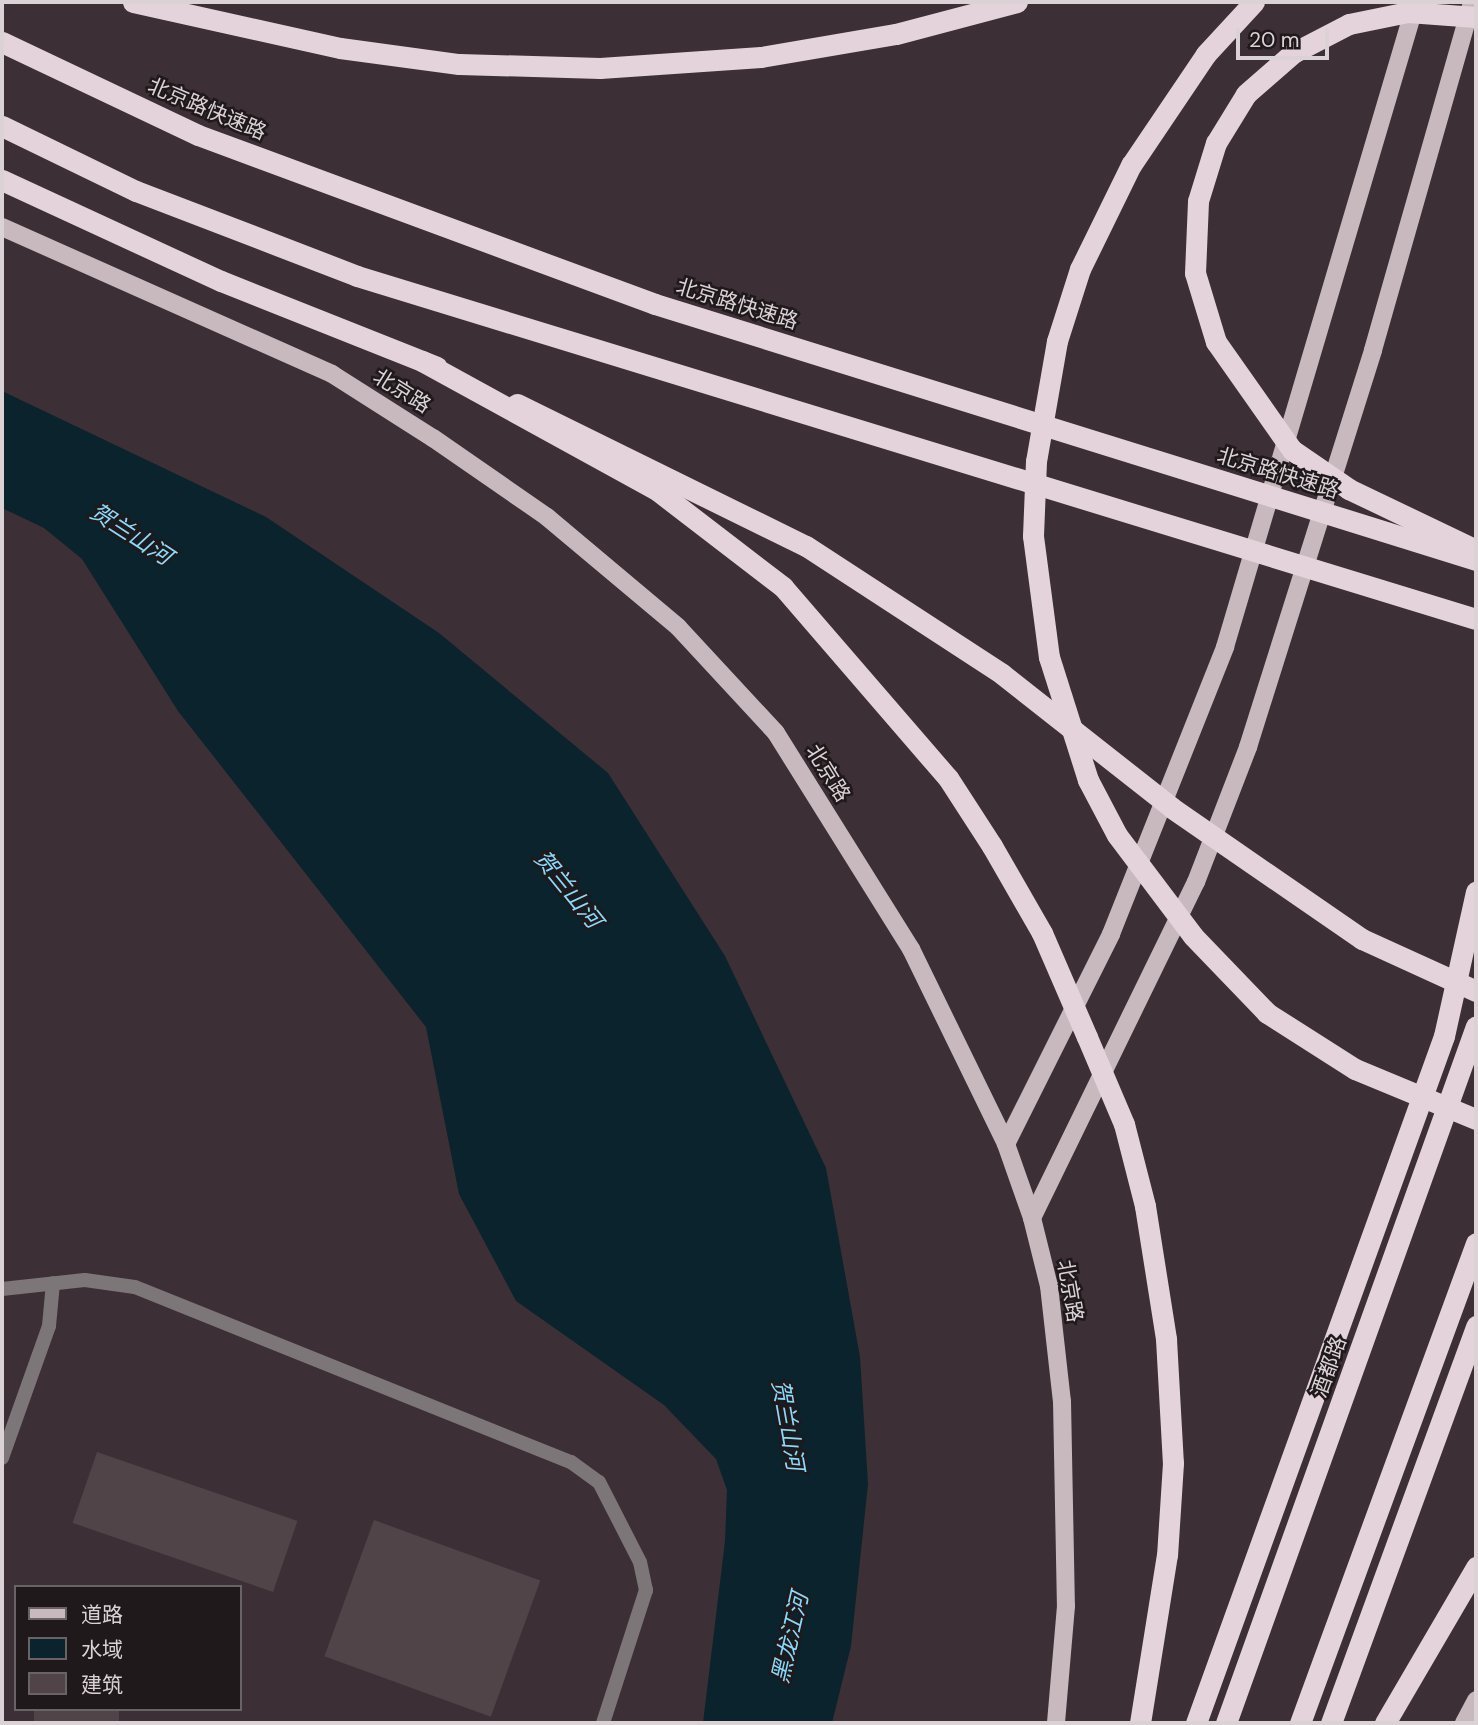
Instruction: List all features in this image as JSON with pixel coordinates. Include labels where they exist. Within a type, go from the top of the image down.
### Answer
[{"type":"highway","points":[[133,2],[340,48],[458,64],[600,68],[761,57],[896,34],[1017,2]]},
{"type":"highway","points":[[1254,2],[1206,54],[1131,165],[1080,269],[1056,341],[1036,461],[1033,536],[1049,657],[1088,780],[1117,835],[1193,936],[1267,1013],[1356,1069],[1476,1119]]},
{"type":"highway","points":[[1476,17],[1408,12],[1349,24],[1293,53],[1246,94],[1216,143],[1198,201],[1195,273],[1216,342],[1292,450],[1349,489],[1476,550]]},
{"type":"highway","name":"北京路快速路","points":[[2,42],[198,135],[655,304],[1476,561]]},
{"type":"highway","points":[[2,126],[136,191],[357,276],[1476,619]]},
{"type":"highway","points":[[2,180],[221,281],[422,361],[652,465],[806,546],[1002,674],[1172,808],[1362,939],[1476,991]]},
{"type":"highway","points":[[422,361],[658,491],[783,587],[948,778],[992,846],[1042,933],[1124,1124],[1145,1206],[1167,1353],[1173,1463],[1167,1555],[1140,1723]]},
{"type":"highway","points":[[1196,1723],[1444,1036],[1476,892]]},
{"type":"highway","name":"酒都路","points":[[1226,1723],[1476,1026]]},
{"type":"highway","points":[[1300,1723],[1476,1243]]},
{"type":"highway","points":[[1331,1723],[1476,1326]]},
{"type":"highway","points":[[1385,1723],[1393,1703],[1476,1567]]},
{"type":"main road","points":[[1006,1144],[1111,934],[1225,647],[1416,2]]},
{"type":"main road","points":[[1032,1218],[1196,882],[1248,747],[1373,350],[1472,2]]},
{"type":"main road","name":"北京路","points":[[2,226],[332,374],[547,517],[678,627],[776,733],[911,949],[1006,1144],[1032,1218],[1049,1286],[1062,1401],[1066,1606],[1056,1723]]},
{"type":"main road","points":[[1464,1723],[1476,1700]]},
{"type":"lane","points":[[2,1289],[53,1283],[135,1287],[571,1462],[599,1482],[640,1562],[646,1590],[603,1723]]},
{"type":"lane","points":[[2,1458],[49,1326],[53,1283]]},
{"type":"water","points":[[2,391],[266,517],[439,633],[608,773],[725,956],[826,1168],[860,1357],[868,1484],[851,1646],[832,1723],[703,1723],[725,1541],[727,1490],[716,1459],[664,1405],[516,1301],[459,1194],[426,1027],[178,711],[82,559],[44,528],[2,508]]},
{"type":"building","points":[[97,1452],[297,1521],[273,1592],[73,1523]]},
{"type":"building","points":[[374,1520],[540,1581],[491,1717],[324,1656]]},
{"type":"building","points":[[34,1711],[119,1711],[119,1723],[34,1723]]},
{"type":"water label","name":"贺兰山河","points":[[131,534]]},
{"type":"water label","name":"贺兰山河","points":[[568,889]]},
{"type":"water label","name":"贺兰山河","points":[[788,1425]]},
{"type":"water label","name":"黑龙江河","points":[[790,1638]]}]
